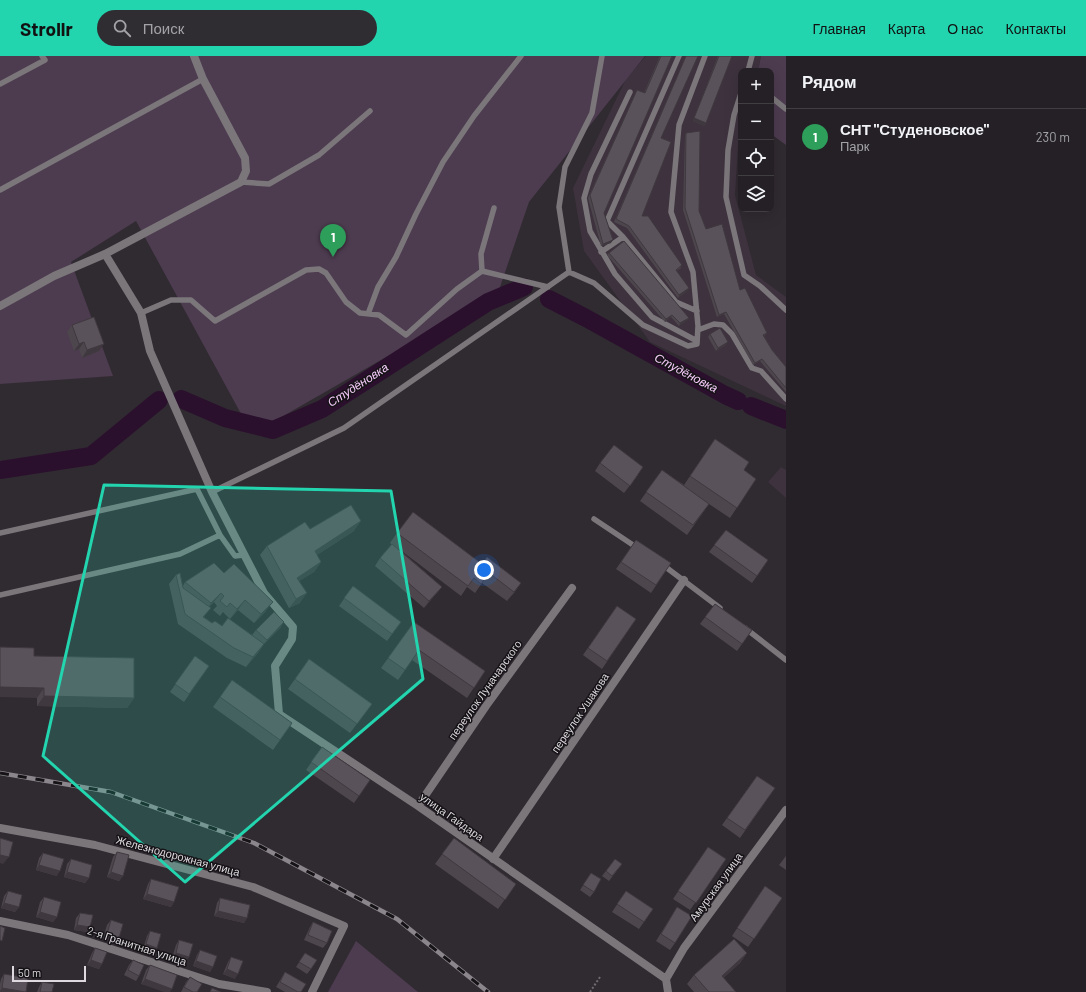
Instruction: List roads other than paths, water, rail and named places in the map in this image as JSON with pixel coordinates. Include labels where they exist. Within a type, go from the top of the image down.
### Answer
[{"type":"street","points":[[0,306],[54,276],[105,254],[241,182],[246,171],[245,158],[203,79],[194,56]]},
{"type":"street","points":[[105,254],[141,313],[150,351],[212,492],[244,555]]},
{"type":"street","name":"улица Гайдара","points":[[244,555],[264,593],[293,627],[292,638],[275,666],[280,714],[418,806],[666,979]]},
{"type":"street","name":"переулок Ушакова","points":[[493,859],[684,580]]},
{"type":"street","name":"переулок Луначарского","points":[[418,806],[486,706],[572,588]]},
{"type":"street","name":"Амурская улица","points":[[666,979],[684,948],[786,810]]},
{"type":"street","name":"Железнодорожная улица","points":[[0,828],[95,845],[253,887],[344,926],[312,992]]},
{"type":"street","name":"2-я Гранитная улица","points":[[0,921],[68,935],[219,984],[266,992]]},
{"type":"street","points":[[666,979],[668,992]]},
{"type":"lane","points":[[0,84],[45,60],[42,56]]},
{"type":"lane","points":[[368,314],[378,287],[396,257],[443,162],[474,116],[521,56]]},
{"type":"lane","points":[[569,272],[558,207],[565,167],[592,113],[602,56]]},
{"type":"lane","points":[[679,56],[607,221],[624,237],[676,302],[697,311]]},
{"type":"lane","points":[[569,272],[594,283],[642,325],[688,346],[697,344],[697,311],[693,272],[671,212],[680,125],[705,56]]},
{"type":"lane","points":[[749,68],[752,56]]},
{"type":"lane","points":[[0,190],[203,79]]},
{"type":"lane","points":[[630,92],[591,174],[584,198],[590,231],[615,274],[652,317],[697,341]]},
{"type":"lane","points":[[774,99],[786,109]]},
{"type":"lane","points":[[738,102],[734,115],[728,150],[726,197],[744,275],[760,286],[786,310]]},
{"type":"lane","points":[[241,182],[269,184],[319,155],[370,111]]},
{"type":"lane","points":[[482,270],[481,254],[494,208]]},
{"type":"lane","points":[[601,252],[624,237]]},
{"type":"lane","points":[[141,313],[171,300],[191,300],[215,321],[306,270],[319,269],[326,273],[346,302],[360,313],[379,315],[406,335],[482,270]]},
{"type":"lane","points":[[482,270],[548,286]]},
{"type":"lane","points":[[212,492],[344,428],[569,272]]},
{"type":"lane","points":[[698,330],[714,324],[723,325],[732,334],[752,368],[761,371],[786,399]]},
{"type":"lane","points":[[0,533],[197,489],[220,535],[235,556],[244,555]]},
{"type":"lane","points":[[594,519],[646,554]]},
{"type":"lane","points":[[0,595],[180,554],[220,535]]},
{"type":"lane","points":[[659,562],[728,614]]},
{"type":"lane","points":[[739,623],[786,660]]},
{"type":"waterway","name":"Студёновка","points":[[181,399],[225,418],[273,430],[322,409],[488,302],[524,287]]},
{"type":"waterway","name":"Студёновка","points":[[549,299],[738,401]]},
{"type":"waterway","name":"Студёновка","points":[[0,470],[91,456],[159,400]]},
{"type":"waterway","name":"Студёновка","points":[[751,406],[786,420]]},
{"type":"railway","points":[[0,773],[111,792],[254,843],[397,919],[488,992]]},
{"type":"place","name":"СНТ \"Студеновское\"","points":[[333,257]]}]
